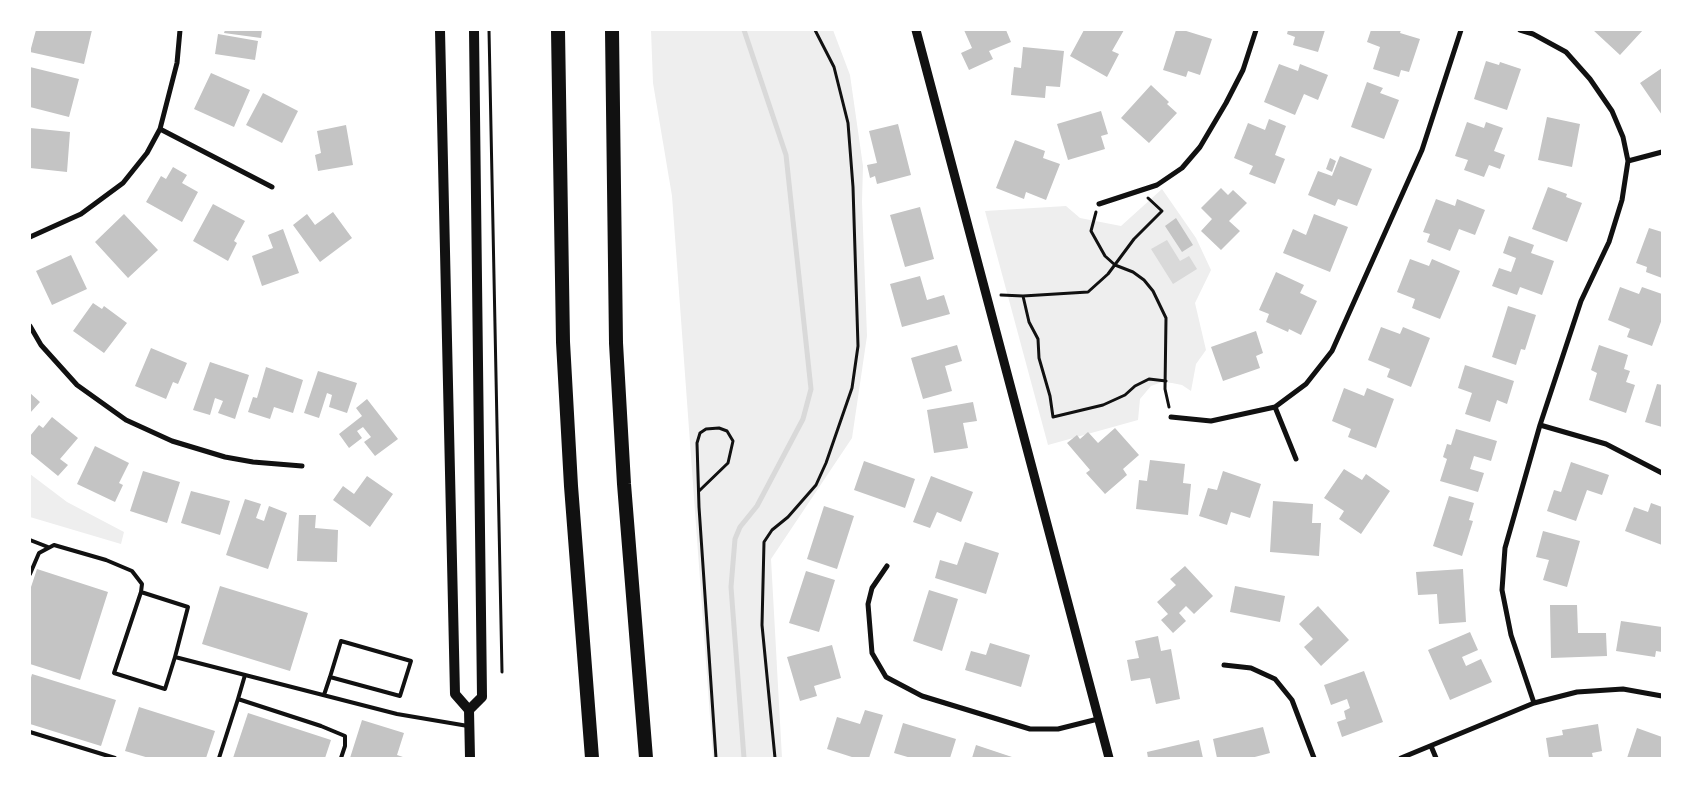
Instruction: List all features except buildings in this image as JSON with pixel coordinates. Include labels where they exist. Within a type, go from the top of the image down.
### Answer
[{"type":"highway","points":[[558,30],[563,342],[572,496],[592,758]]},
{"type":"highway","points":[[612,30],[616,343],[624,484],[646,758]]},
{"type":"main road","points":[[440,30],[455,694],[469,710],[470,758]]},
{"type":"main road","points":[[469,710],[482,697],[474,30]]},
{"type":"street","points":[[30,237],[81,214],[122,183],[147,153],[160,129],[177,63],[180,30]]},
{"type":"street","points":[[916,30],[1109,758]]},
{"type":"street","points":[[1099,204],[1157,185],[1182,168],[1200,147],[1244,70],[1256,30]]},
{"type":"street","points":[[1170,417],[1211,421],[1275,407],[1306,384],[1332,351],[1422,150],[1461,30]]},
{"type":"street","points":[[1520,30],[1533,34],[1566,52],[1590,79],[1612,111],[1622,137],[1628,161],[1622,200],[1609,242],[1581,300],[1540,425],[1504,548],[1502,590],[1511,635],[1534,703]]},
{"type":"street","points":[[160,129],[272,187]]},
{"type":"street","points":[[1628,161],[1662,152]]},
{"type":"street","points":[[30,326],[41,344],[77,385],[126,420],[172,441],[225,457],[253,462],[302,466]]},
{"type":"street","points":[[1275,407],[1296,459]]},
{"type":"street","points":[[1540,425],[1606,444],[1662,473]]},
{"type":"street","points":[[887,566],[872,588],[868,604],[872,653],[886,677],[922,696],[1030,729],[1058,729],[1098,719]]},
{"type":"street","points":[[1224,665],[1251,668],[1275,679],[1292,700],[1314,758]]},
{"type":"street","points":[[1401,758],[1534,703],[1577,692],[1622,689],[1662,696]]},
{"type":"street","points":[[1431,746],[1436,758]]},
{"type":"lane","points":[[30,540],[48,547]]},
{"type":"lane","points":[[30,574],[39,553],[54,545],[106,560],[132,572],[142,584],[141,592],[114,673],[165,689],[188,607],[141,592]]},
{"type":"lane","points":[[324,695],[341,641],[411,661],[400,696],[330,677]]},
{"type":"lane","points":[[174,657],[396,714],[470,727]]},
{"type":"lane","points":[[219,758],[245,675]]},
{"type":"lane","points":[[238,699],[321,726],[345,736],[345,746],[341,758]]},
{"type":"lane","points":[[30,732],[115,758]]},
{"type":"path","points":[[489,30],[502,672]]},
{"type":"path","points":[[775,758],[762,625],[764,542],[772,530],[788,517],[816,485],[826,463],[852,388],[858,346],[853,187],[848,123],[834,68],[815,30]]},
{"type":"path","points":[[1001,295],[1023,296],[1088,292],[1108,274],[1134,239],[1162,211],[1140,191]]},
{"type":"path","points":[[1099,204],[1091,231],[1105,256],[1115,265],[1134,272],[1144,280],[1153,291],[1166,318],[1166,381],[1170,417]]},
{"type":"path","points":[[1023,296],[1029,322],[1038,339],[1039,358],[1050,396],[1053,418],[1103,404],[1126,395],[1149,379],[1166,381]]},
{"type":"path","points":[[699,491],[728,464],[734,441],[727,431],[712,428],[700,433],[697,443],[699,491],[716,758]]},
{"type":"shaded area","points":[[651,30],[833,30],[850,75],[863,166],[862,202],[867,336],[852,438],[771,559],[782,758],[713,758],[672,196],[653,83]]},
{"type":"shaded area","points":[[1162,189],[1196,238],[1211,270],[1195,303],[1206,350],[1196,364],[1191,391],[1182,385],[1172,383],[1162,382],[1151,386],[1140,399],[1138,420],[1048,445],[985,211],[1066,206],[1080,218],[1121,226]]},
{"type":"shaded area","points":[[1167,240],[1180,261],[1189,256],[1197,269],[1173,284],[1151,249]]},
{"type":"shaded area","points":[[30,474],[67,502],[124,532],[121,544],[30,517]]},
{"type":"waterway","points":[[744,30],[786,155],[811,389],[803,419],[757,506],[740,527],[735,539],[731,587],[744,758]]}]
